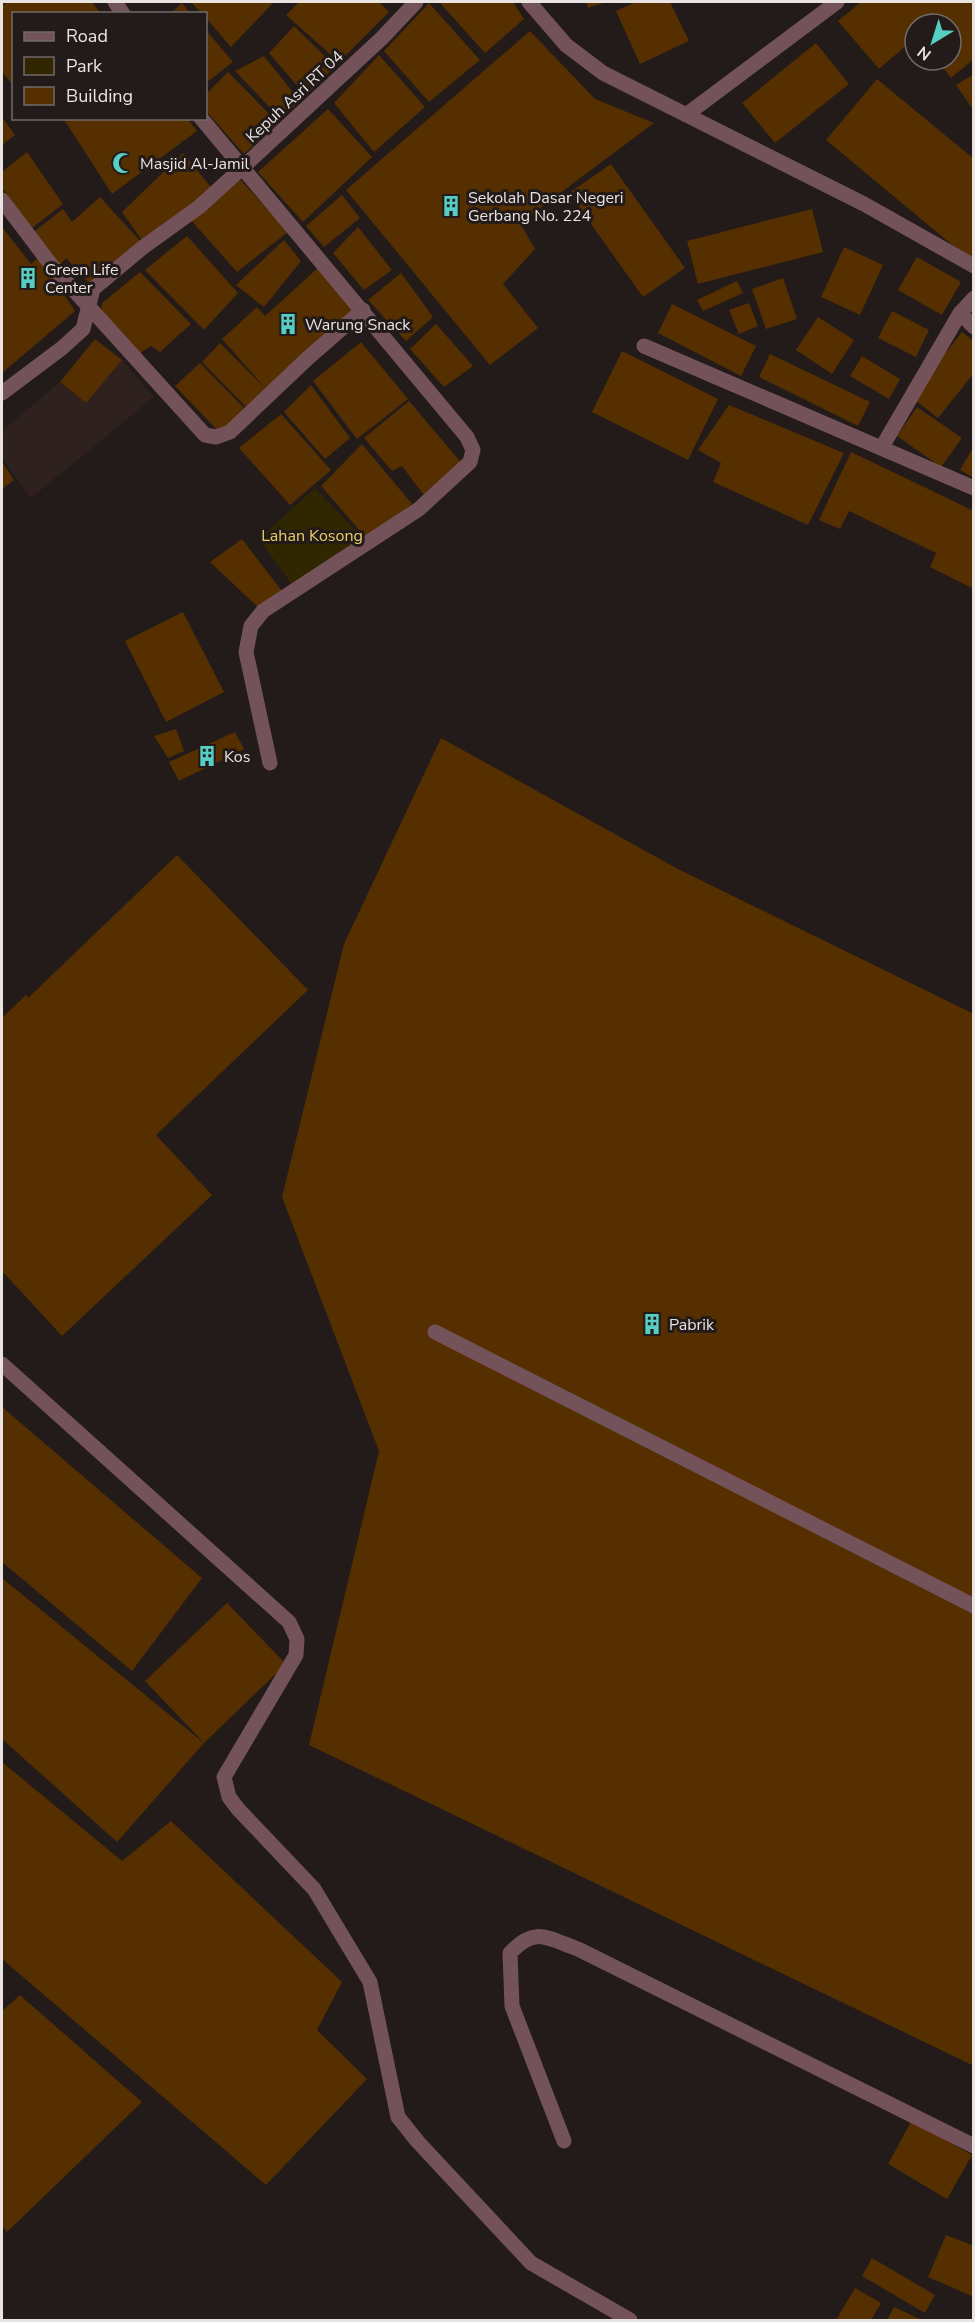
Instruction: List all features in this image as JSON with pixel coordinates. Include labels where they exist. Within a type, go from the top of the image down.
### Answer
[{"type":"street","name":"Kepuh Asri RT 04","points":[[2,393],[62,348],[83,329],[93,289],[142,248],[199,207],[382,38],[416,2]]},
{"type":"street","points":[[529,2],[566,45],[603,73],[864,204],[974,266]]},
{"type":"street","points":[[686,115],[837,2]]},
{"type":"street","points":[[203,120],[363,310],[467,437],[473,450],[470,462],[419,509],[263,610],[251,626],[246,652],[270,763]]},
{"type":"street","points":[[2,200],[52,266],[205,435],[216,437],[230,432],[309,357],[363,310]]},
{"type":"street","points":[[882,447],[960,313],[974,298]]},
{"type":"street","points":[[960,313],[974,327]]},
{"type":"street","points":[[644,346],[974,488]]},
{"type":"street","points":[[435,1332],[974,1606]]},
{"type":"street","points":[[2,1364],[289,1622],[297,1639],[296,1655],[224,1778],[229,1797],[314,1889],[370,1982],[398,2117],[418,2142],[531,2263],[630,2320]]},
{"type":"street","points":[[564,2141],[512,2006],[510,1953],[521,1941],[537,1935],[578,1949],[974,2146]]},
{"type":"shaded area","points":[[122,360],[154,397],[31,498],[2,458],[2,431],[60,382],[86,403]]},
{"type":"green space","name":"Lahan Kosong","points":[[315,488],[364,540],[293,586],[259,539]]},
{"type":"building","points":[[7,2],[92,2],[100,12],[12,12],[12,84],[2,71],[2,6]]},
{"type":"building","points":[[191,2],[274,2],[231,47],[207,19],[207,12],[200,12]]},
{"type":"building","points":[[299,2],[379,2],[389,12],[339,62],[286,15]]},
{"type":"building","points":[[439,2],[513,2],[524,19],[485,53]]},
{"type":"building","points":[[586,2],[606,2],[588,8]]},
{"type":"building","points":[[636,2],[670,2],[689,41],[640,64],[616,11]]},
{"type":"building","points":[[861,2],[972,2],[974,4],[974,59],[963,68],[963,12],[903,12],[903,48],[879,69],[838,21]]},
{"type":"building","points":[[182,3],[189,12],[172,12]]},
{"type":"building","points":[[429,3],[480,60],[429,102],[384,51]]},
{"type":"building","points":[[294,26],[335,66],[306,96],[269,53]]},
{"type":"building","points":[[207,31],[233,62],[207,82]]},
{"type":"building","name":"Sekolah Dasar Negeri Gerbang No. 224","points":[[530,31],[595,99],[654,123],[520,223],[535,249],[503,284],[538,328],[490,365],[346,190]]},
{"type":"building","points":[[816,43],[849,84],[775,143],[742,103]]},
{"type":"building","points":[[379,55],[425,107],[374,152],[334,103]]},
{"type":"building","points":[[264,56],[300,101],[281,119],[235,71]]},
{"type":"building","points":[[228,72],[278,123],[244,154],[207,112],[207,93]]},
{"type":"building","points":[[946,72],[958,72],[951,78]]},
{"type":"building","points":[[974,74],[974,111],[956,85]]},
{"type":"building","points":[[877,79],[974,159],[974,263],[826,140]]},
{"type":"building","points":[[328,109],[372,157],[303,222],[258,172]]},
{"type":"building","points":[[2,117],[15,135],[2,145]]},
{"type":"building","name":"Masjid Al-Jamil","points":[[64,120],[189,120],[197,131],[112,194]]},
{"type":"building","points":[[27,152],[63,204],[32,228],[2,188],[2,172]]},
{"type":"building","points":[[183,153],[214,191],[144,243],[122,212]]},
{"type":"building","points":[[611,164],[685,268],[643,297],[569,193]]},
{"type":"building","points":[[240,179],[288,232],[237,272],[190,219]]},
{"type":"building","points":[[342,195],[360,218],[324,247],[306,226]]},
{"type":"building","points":[[100,197],[142,243],[93,287],[66,258],[57,269],[30,235],[63,209],[72,222]]},
{"type":"building","points":[[812,209],[823,252],[698,284],[687,241]]},
{"type":"building","points":[[2,227],[31,264],[39,257],[75,311],[2,373]]},
{"type":"building","points":[[358,227],[392,270],[364,290],[333,253]]},
{"type":"building","points":[[187,236],[238,293],[204,330],[145,270]]},
{"type":"building","points":[[284,240],[301,261],[264,307],[236,285]]},
{"type":"building","points":[[844,247],[883,265],[860,315],[821,297]]},
{"type":"building","points":[[917,257],[961,282],[942,315],[898,290]]},
{"type":"building","points":[[320,266],[356,306],[267,390],[222,339],[257,307],[265,316]]},
{"type":"building","points":[[140,272],[191,324],[160,352],[151,346],[140,353],[101,313],[102,303]]},
{"type":"building","points":[[401,273],[433,317],[406,341],[368,300]]},
{"type":"building","points":[[783,278],[797,319],[766,329],[752,289]]},
{"type":"building","points":[[737,281],[743,293],[703,311],[697,300]]},
{"type":"building","points":[[749,303],[758,326],[739,334],[729,310]]},
{"type":"building","points":[[672,304],[756,346],[741,376],[658,333]]},
{"type":"building","points":[[892,311],[929,330],[916,357],[878,338]]},
{"type":"building","points":[[818,317],[854,340],[832,374],[796,350]]},
{"type":"building","points":[[436,324],[473,366],[444,387],[410,349]]},
{"type":"building","points":[[962,332],[974,341],[974,373],[938,418],[911,397]]},
{"type":"building","points":[[95,339],[122,360],[86,403],[60,382]]},
{"type":"building","points":[[361,342],[408,399],[357,439],[313,381]]},
{"type":"building","points":[[220,343],[267,390],[247,408],[202,362]]},
{"type":"building","points":[[622,351],[718,399],[688,460],[592,412]]},
{"type":"building","points":[[770,354],[870,402],[858,426],[759,377]]},
{"type":"building","points":[[862,356],[900,379],[889,399],[850,376]]},
{"type":"building","points":[[200,363],[245,409],[220,433],[175,386]]},
{"type":"building","points":[[311,385],[350,438],[325,459],[284,412]]},
{"type":"building","points":[[409,401],[464,466],[426,498],[402,466],[392,471],[364,438]]},
{"type":"building","points":[[729,405],[844,453],[808,525],[713,482],[721,463],[698,450]]},
{"type":"building","points":[[917,407],[962,438],[941,467],[897,436]]},
{"type":"building","points":[[281,414],[331,470],[290,505],[239,448]]},
{"type":"building","points":[[362,444],[412,504],[367,539],[321,486]]},
{"type":"building","points":[[974,446],[974,478],[960,470]]},
{"type":"building","points":[[851,452],[974,511],[974,589],[930,567],[936,553],[849,511],[840,529],[819,520]]},
{"type":"building","points":[[2,462],[14,480],[2,489]]},
{"type":"building","points":[[242,539],[285,595],[261,610],[210,562]]},
{"type":"building","points":[[183,612],[224,692],[166,722],[125,641]]},
{"type":"building","name":"Kos","points":[[176,729],[184,751],[168,758],[154,736]]},
{"type":"building","name":"Kos","points":[[235,732],[244,749],[179,781],[169,762]]},
{"type":"building","name":"Pabrik","points":[[441,738],[678,869],[974,1014],[974,2066],[309,1745],[379,1451],[282,1197],[344,944]]},
{"type":"building","points":[[177,855],[308,990],[156,1135],[212,1195],[62,1336],[2,1271],[2,1018],[26,995],[28,998]]},
{"type":"building","points":[[2,1407],[202,1578],[132,1671],[2,1562]]},
{"type":"building","points":[[2,1578],[204,1743],[117,1842],[2,1739]]},
{"type":"building","points":[[227,1603],[286,1664],[204,1743],[145,1681]]},
{"type":"building","points":[[2,1762],[122,1861],[171,1821],[342,1982],[317,2030],[367,2079],[266,2185],[2,1959]]},
{"type":"building","points":[[20,1995],[142,2102],[7,2232],[2,2226],[2,2011]]},
{"type":"building","points":[[912,2120],[972,2155],[947,2199],[888,2164]]},
{"type":"building","points":[[946,2235],[974,2246],[974,2297],[928,2277]]},
{"type":"building","points":[[872,2258],[935,2295],[925,2313],[862,2276]]},
{"type":"building","points":[[855,2288],[881,2303],[871,2320],[836,2320]]},
{"type":"building","points":[[894,2307],[922,2320],[887,2320]]},
{"type":"place","name":"Masjid Al-Jamil","points":[[123,163]]},
{"type":"place","name":"Sekolah Dasar Negeri Gerbang No. 224","points":[[451,206]]},
{"type":"place","name":"Green Life Center","points":[[28,278]]},
{"type":"place","name":"Warung Snack","points":[[288,324]]},
{"type":"place","name":"Kos","points":[[207,756]]},
{"type":"place","name":"Pabrik","points":[[652,1324]]}]
